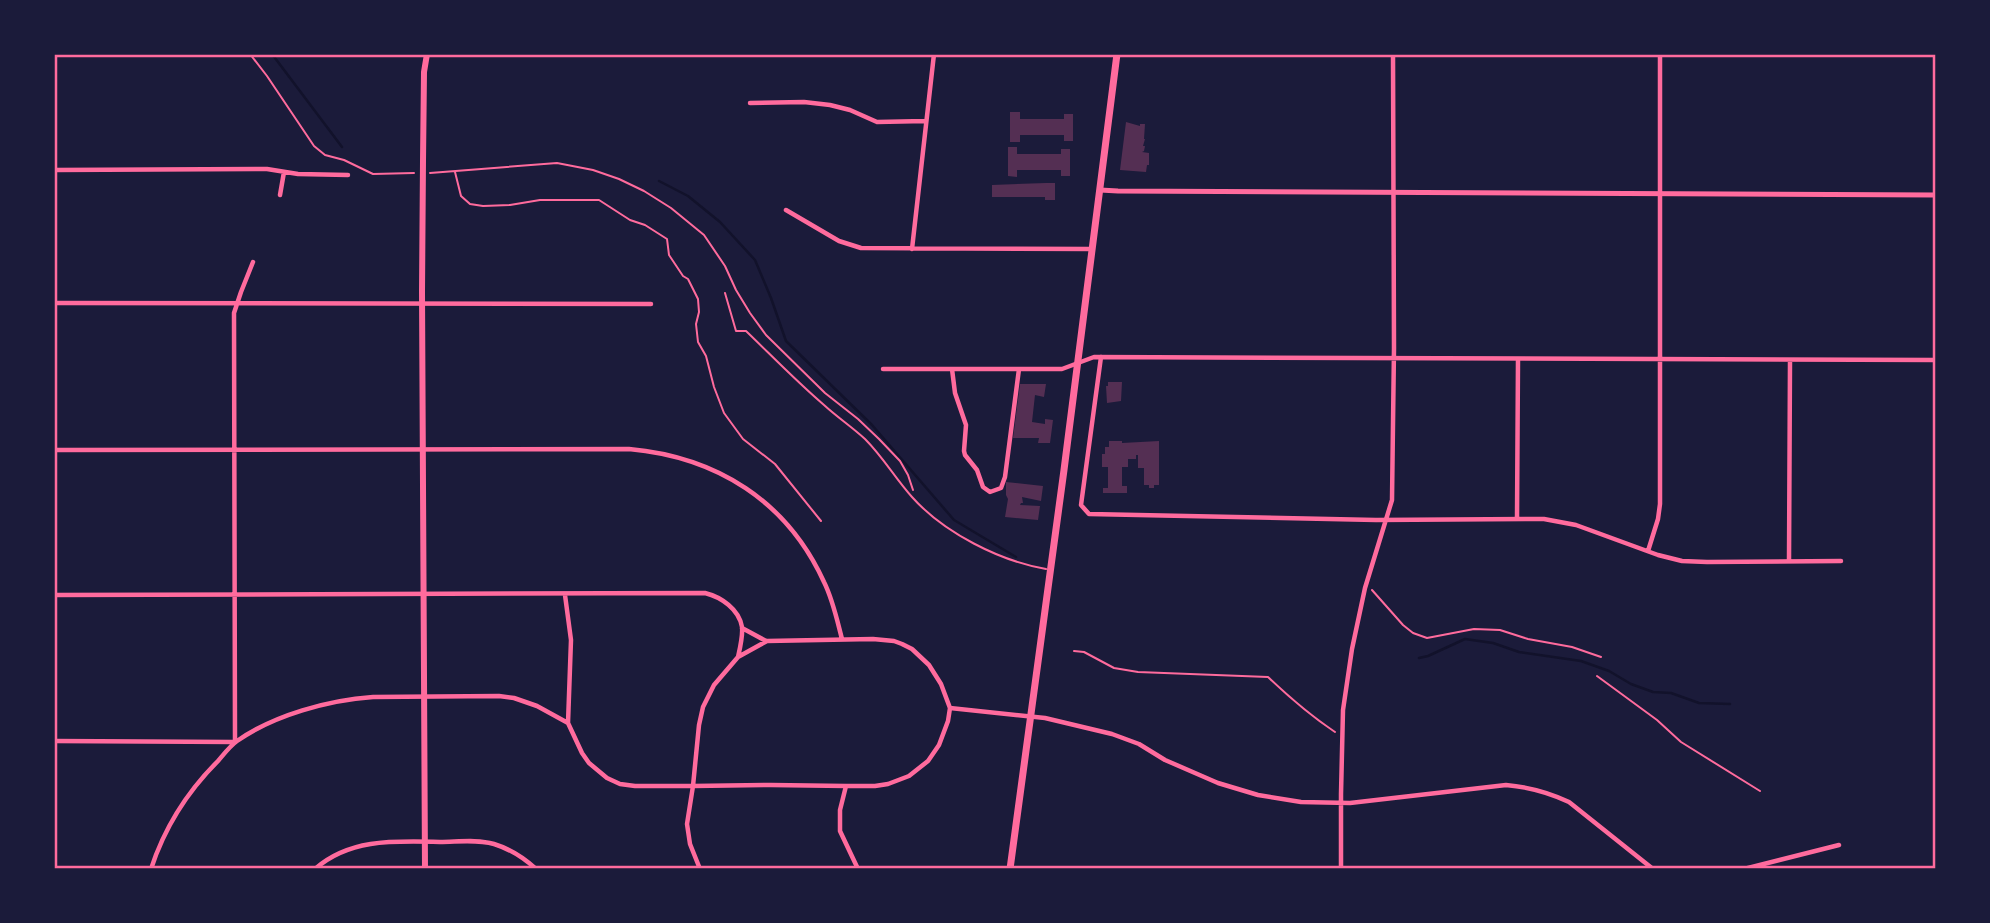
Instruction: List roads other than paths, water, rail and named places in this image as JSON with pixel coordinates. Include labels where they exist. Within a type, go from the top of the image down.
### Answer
[{"type":"main road","points":[[425,869],[423,251],[424,72],[427,54]]},
{"type":"main road","points":[[1010,869],[1117,54]]},
{"type":"street","points":[[912,249],[934,54]]},
{"type":"street","points":[[1341,869],[1343,710],[1365,588],[1392,500],[1393,54]]},
{"type":"street","points":[[1648,551],[1660,504],[1660,54]]},
{"type":"street","points":[[750,103],[820,103],[841,107],[877,122],[925,121]]},
{"type":"street","points":[[54,170],[267,169],[298,174],[348,175]]},
{"type":"street","points":[[280,195],[284,172]]},
{"type":"street","points":[[1100,190],[1936,195]]},
{"type":"street","points":[[786,211],[850,246],[870,249],[1093,249]]},
{"type":"street","points":[[235,742],[234,313],[253,262]]},
{"type":"street","points":[[54,303],[651,304]]},
{"type":"street","points":[[883,369],[1062,369],[1094,357],[1936,360]]},
{"type":"street","points":[[1101,357],[1081,505],[1089,514],[1387,520],[1544,519],[1576,525],[1671,559],[1697,562],[1841,561]]},
{"type":"street","points":[[1517,519],[1518,359]]},
{"type":"street","points":[[1789,561],[1790,360]]},
{"type":"street","points":[[952,369],[954,393],[965,425],[964,451],[977,470],[984,487],[995,492],[1001,488],[1005,477],[1019,369]]},
{"type":"street","points":[[54,450],[629,449],[686,458],[712,469],[756,495],[796,535],[825,583],[842,639]]},
{"type":"street","points":[[54,595],[705,593],[728,604],[737,615],[742,628],[738,657]]},
{"type":"street","points":[[565,595],[571,640],[568,723],[586,759],[613,782],[635,786],[888,784],[919,769],[939,745],[950,708],[936,674],[912,649],[894,641],[884,640],[767,641],[742,628]]},
{"type":"street","points":[[700,869],[690,844],[687,815],[694,786],[703,707],[718,680],[738,657],[767,641]]},
{"type":"street","points":[[151,869],[162,839],[198,781],[235,742],[275,721],[321,705],[357,698],[499,696],[514,698],[547,710],[568,723]]},
{"type":"street","points":[[950,708],[1045,718],[1126,739],[1190,772],[1258,795],[1301,802],[1341,803],[1506,785],[1527,786],[1569,802],[1653,869]]},
{"type":"street","points":[[54,741],[235,742]]},
{"type":"street","points":[[846,786],[840,810],[839,831],[858,869]]},
{"type":"street","points":[[315,869],[334,855],[356,846],[378,842],[426,841],[492,844],[519,855],[536,869]]},
{"type":"street","points":[[1744,869],[1839,845]]},
{"type":"lane","points":[[725,293],[736,331],[746,331],[823,405],[866,441],[891,467],[913,498],[947,527],[984,549],[1021,564],[1051,570]]},
{"type":"waterway","points":[[272,54],[342,147]]},
{"type":"waterway","points":[[659,181],[688,196],[720,222],[755,260],[786,341],[872,425],[954,520],[1016,557]]},
{"type":"waterway","points":[[1419,658],[1465,639],[1493,643],[1519,652],[1581,661],[1653,692],[1671,693],[1699,703],[1730,704]]}]
